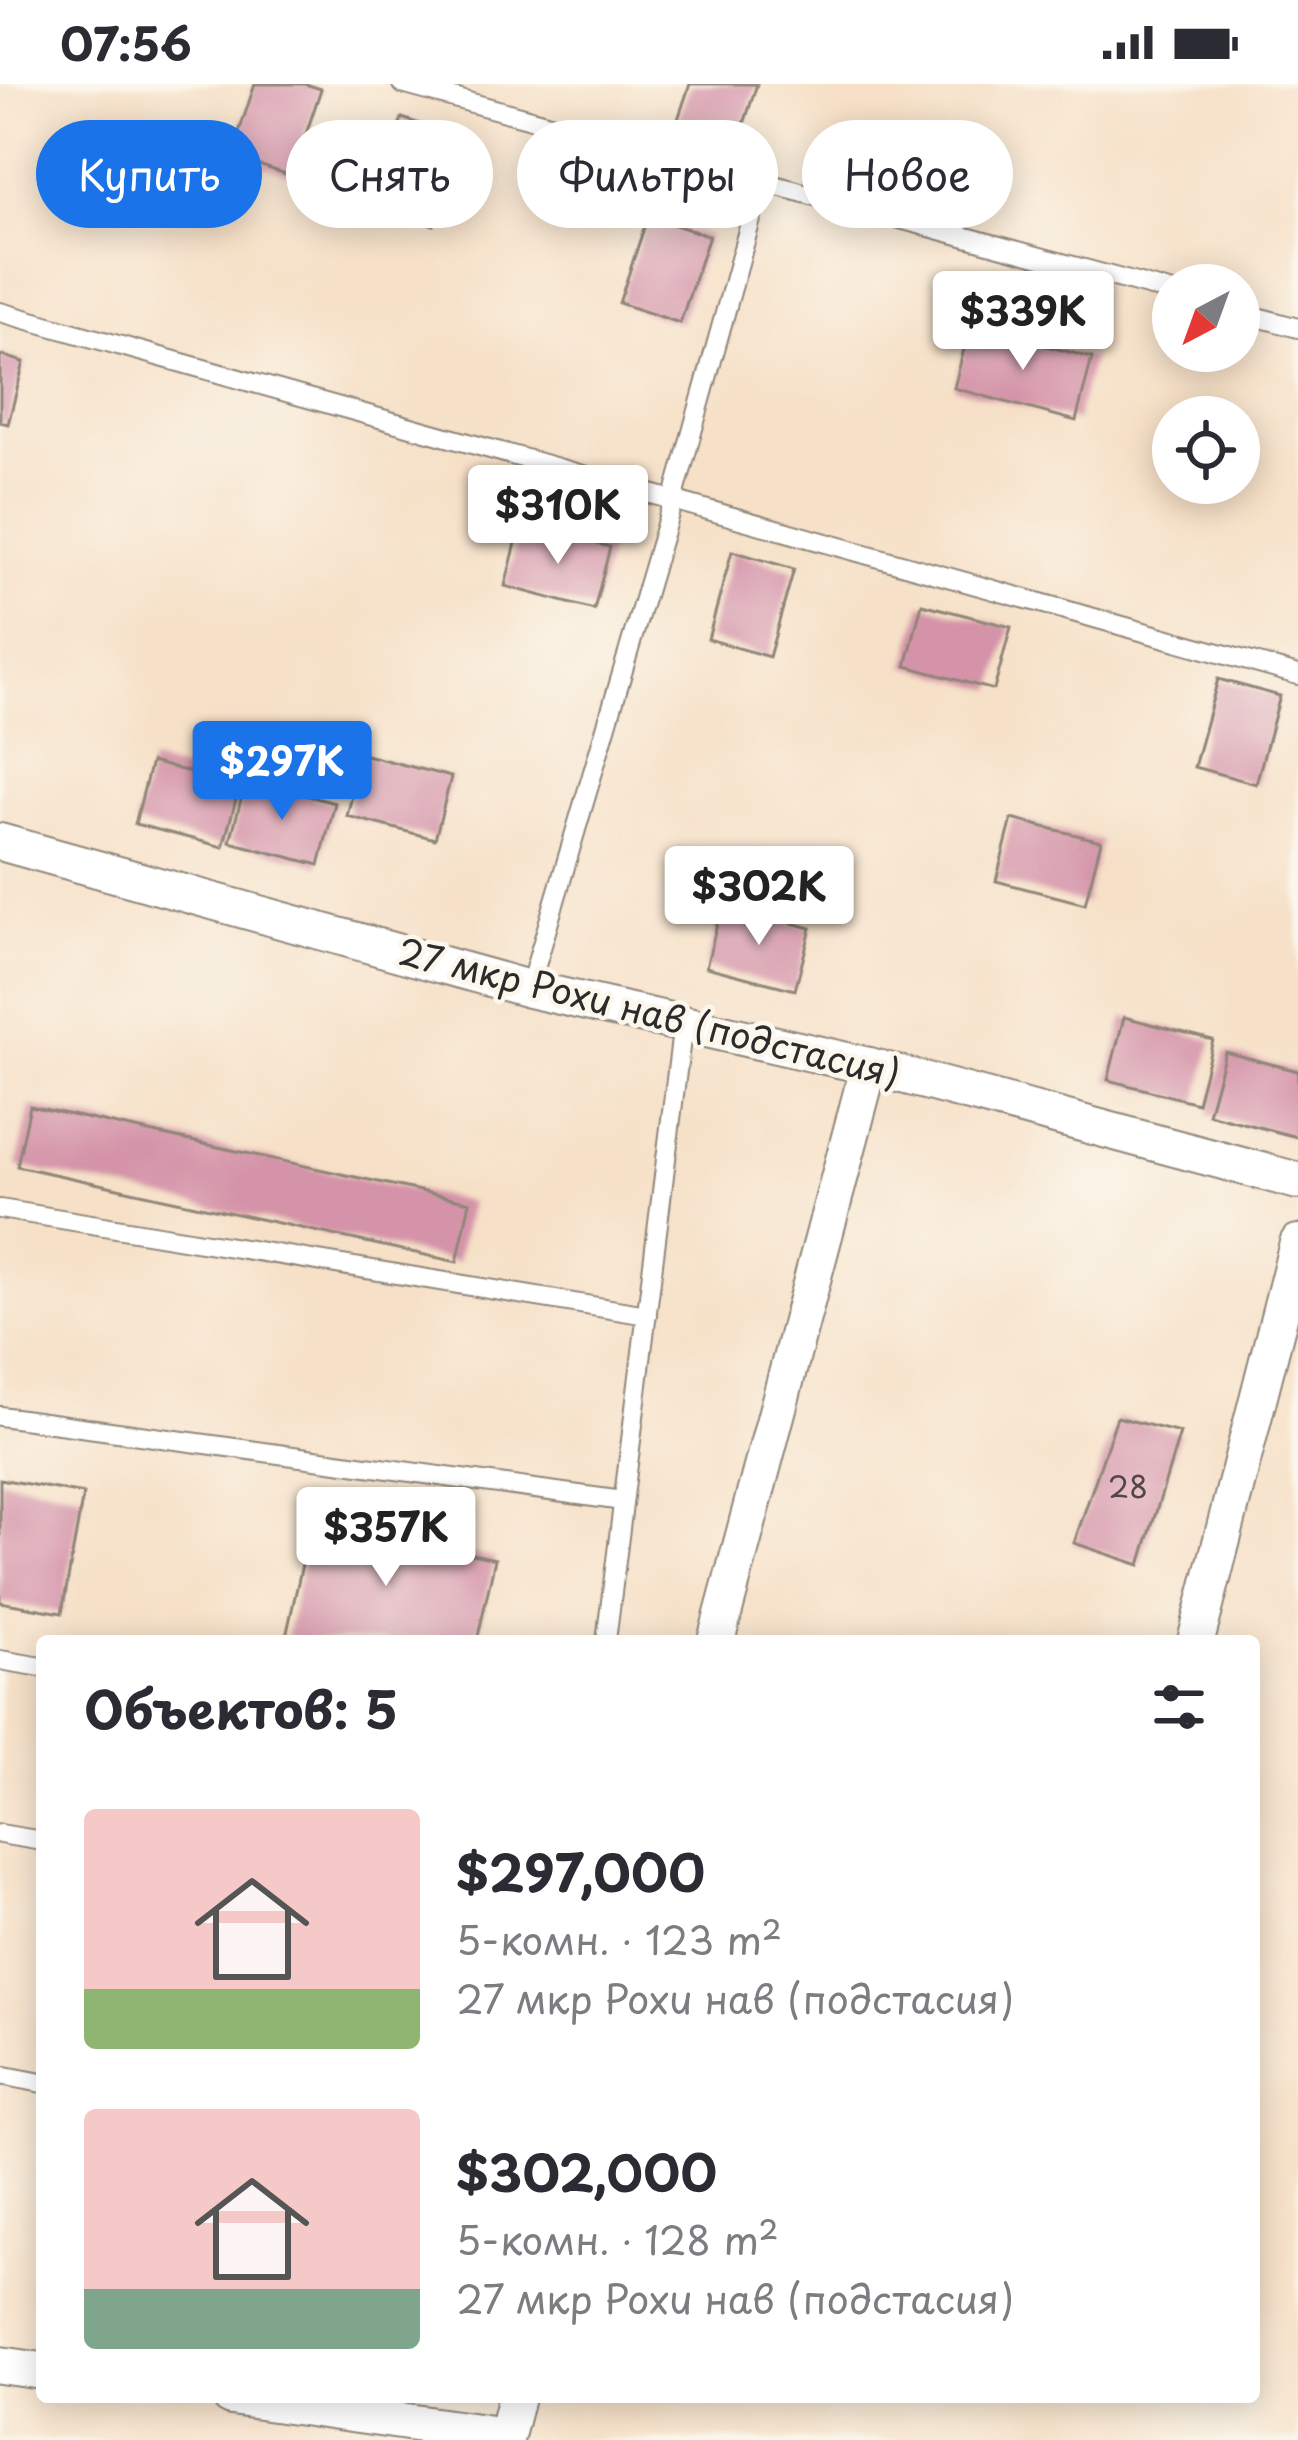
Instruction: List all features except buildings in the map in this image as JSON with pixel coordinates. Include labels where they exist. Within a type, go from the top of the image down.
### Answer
[{"type":"street","name":"27 мкр Рохи нав (подстасия)","points":[[0,842],[529,988],[868,1066],[1298,1181]]},
{"type":"street","points":[[718,1635],[868,1066]]},
{"type":"street","points":[[1198,1635],[1298,1243]]},
{"type":"street","points":[[0,2365],[36,2370]]},
{"type":"street","points":[[272,2403],[518,2438],[516,2403]]},
{"type":"lane","points":[[402,84],[537,120]]},
{"type":"lane","points":[[778,185],[1152,287]]},
{"type":"lane","points":[[529,988],[748,228]]},
{"type":"lane","points":[[0,312],[1298,674]]},
{"type":"lane","points":[[1260,318],[1298,328]]},
{"type":"lane","points":[[607,1635],[683,1023]]},
{"type":"lane","points":[[0,1209],[647,1315]]},
{"type":"lane","points":[[0,1416],[623,1501]]},
{"type":"lane","points":[[0,1660],[36,1665]]},
{"type":"lane","points":[[0,1834],[36,1840]]},
{"type":"lane","points":[[0,2074],[36,2082]]}]
